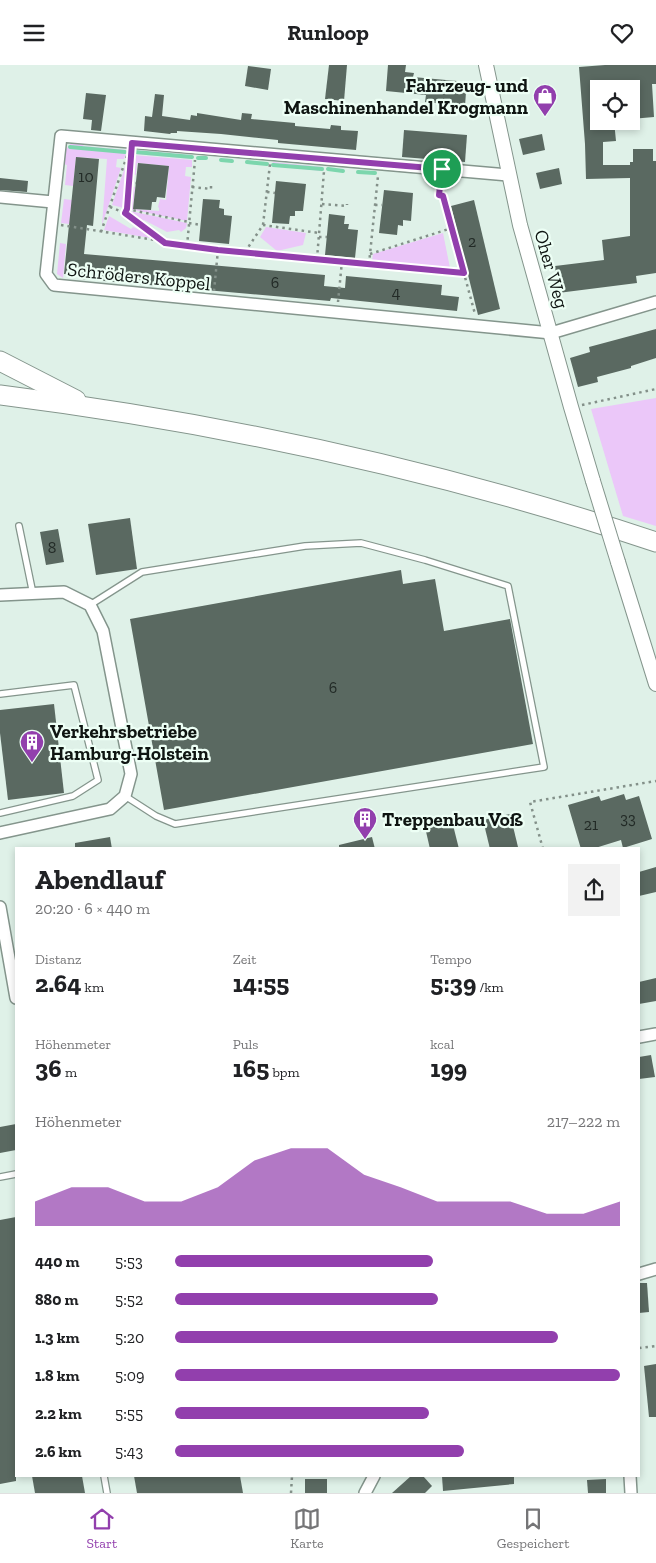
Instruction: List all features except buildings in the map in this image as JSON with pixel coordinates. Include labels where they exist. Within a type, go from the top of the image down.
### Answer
[{"type":"highway","points":[[0,361],[93,408]]},
{"type":"highway","points":[[0,395],[93,408],[268,438],[490,492],[656,542]]},
{"type":"street","name":"Oher Weg","points":[[486,65],[520,225],[571,407],[656,683]]},
{"type":"street","name":"Schröders Koppel","points":[[508,175],[61,136],[46,274],[54,285],[551,333]]},
{"type":"street","points":[[0,197],[53,202]]},
{"type":"street","points":[[551,333],[656,302]]},
{"type":"street","points":[[0,595],[64,592],[90,605],[103,631],[131,774],[124,796],[110,809],[0,833]]},
{"type":"street","points":[[0,907],[15,992]]},
{"type":"street","points":[[640,1037],[656,1034]]},
{"type":"street","points":[[640,1274],[656,1269]]},
{"type":"street","points":[[365,1493],[373,1477]]},
{"type":"street","points":[[630,1477],[631,1493]]},
{"type":"lane","points":[[19,526],[33,594]]},
{"type":"lane","points":[[90,605],[142,572],[305,546],[361,543],[425,560],[508,586],[544,767],[175,824],[156,816],[124,796]]},
{"type":"lane","points":[[0,694],[74,685],[98,780],[73,796],[0,813]]},
{"type":"lane","points":[[0,1177],[15,1174]]},
{"type":"lane","points":[[104,1477],[107,1493]]},
{"type":"path","points":[[125,213],[127,209],[132,143]]},
{"type":"path","points":[[187,246],[196,148]]},
{"type":"path","points":[[245,252],[263,225],[271,155]]},
{"type":"path","points":[[317,259],[326,159]]},
{"type":"path","points":[[369,264],[379,164]]},
{"type":"path","points":[[101,232],[124,167]]},
{"type":"path","points":[[442,169],[439,195],[443,196],[476,318]]},
{"type":"path","points":[[129,182],[136,183]]},
{"type":"path","points":[[192,187],[211,189],[211,185]]},
{"type":"path","points":[[267,192],[275,193]]},
{"type":"path","points":[[322,204],[347,207],[347,204]]},
{"type":"path","points":[[375,205],[382,205]]},
{"type":"path","points":[[110,207],[125,213],[165,243]]},
{"type":"path","points":[[127,209],[201,225]]},
{"type":"path","points":[[60,225],[218,250],[464,273]]},
{"type":"path","points":[[263,225],[327,237]]},
{"type":"path","points":[[370,253],[452,228]]},
{"type":"path","points":[[214,294],[218,250]]},
{"type":"path","points":[[338,306],[342,261]]},
{"type":"path","points":[[571,407],[656,389]]},
{"type":"path","points":[[542,847],[530,802],[656,781]]},
{"type":"path","points":[[640,1347],[656,1346]]},
{"type":"path","points":[[291,1493],[292,1477]]},
{"type":"shaded area","points":[[80,141],[84,146],[127,150],[124,159],[117,159],[116,167],[121,168],[102,225],[107,159],[76,157],[73,186],[65,185],[67,165],[63,164],[65,150],[69,146],[69,149],[70,144]]},
{"type":"shaded area","points":[[134,150],[192,155],[192,159],[134,154]]},
{"type":"shaded area","points":[[133,155],[192,160],[192,167],[186,167],[185,176],[191,177],[187,221],[129,209],[131,186],[135,187],[133,209],[159,211],[160,199],[166,200],[169,166],[137,163],[136,175],[132,174]]},
{"type":"shaded area","points":[[273,162],[323,167],[322,171],[272,166]]},
{"type":"shaded area","points":[[125,167],[128,168],[124,208],[112,205]]},
{"type":"shaded area","points":[[64,199],[72,200],[69,224],[61,223]]},
{"type":"shaded area","points":[[130,211],[187,223],[186,228],[181,232],[179,230],[167,232],[143,221],[129,213]]},
{"type":"shaded area","points":[[109,216],[131,229],[133,227],[150,235],[150,238],[104,230]]},
{"type":"shaded area","points":[[266,227],[306,233],[303,245],[277,251],[260,237]]},
{"type":"shaded area","points":[[443,233],[450,268],[372,261],[373,254]]},
{"type":"shaded area","points":[[60,243],[66,244],[63,278],[57,274]]},
{"type":"shaded area","points":[[656,398],[656,526],[623,516],[591,409]]},
{"type":"waterway","points":[[70,147],[125,152]]},
{"type":"waterway","points":[[135,152],[192,157]]},
{"type":"waterway","points":[[198,158],[206,158]]},
{"type":"waterway","points":[[221,160],[232,161]]},
{"type":"waterway","points":[[247,162],[267,164]]},
{"type":"waterway","points":[[273,165],[322,169]]},
{"type":"waterway","points":[[328,169],[343,171]]},
{"type":"waterway","points":[[358,172],[375,173]]},
{"type":"place","name":"Fahrzeug- und Maschinenhandel Krogmann","points":[[545,117]]},
{"type":"place","name":"Verkehrsbetriebe Hamburg-Holstein","points":[[32,763]]},
{"type":"place","name":"Treppenbau Voß","points":[[365,840]]},
{"type":"route","points":[[132,143],[442,169],[439,195],[443,196],[464,273],[218,250],[165,243],[125,213],[127,209],[132,143]]}]
